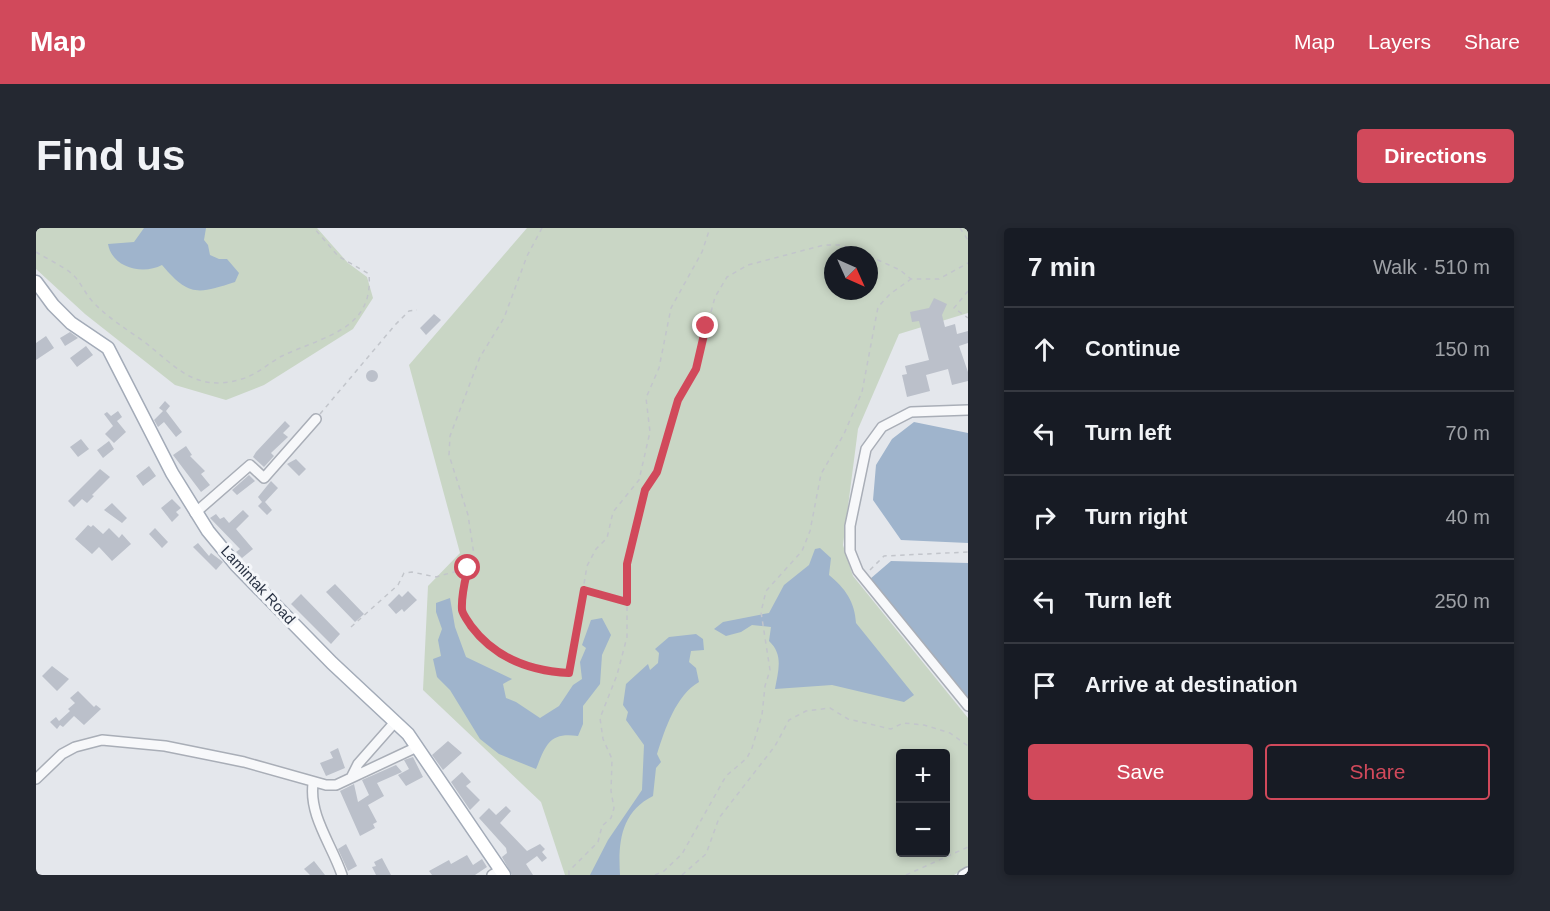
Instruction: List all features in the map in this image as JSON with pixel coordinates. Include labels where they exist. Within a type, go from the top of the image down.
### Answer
[{"type":"main road","name":"Lamintak Road","points":[[36,282],[53,305],[71,323],[108,348],[195,513],[237,565],[332,663],[395,722],[417,747],[499,873]]},
{"type":"street","points":[[968,410],[911,412],[882,428],[866,449],[849,551],[863,577],[968,706]]},
{"type":"street","points":[[195,513],[250,465],[264,478],[316,419]]},
{"type":"street","points":[[351,778],[358,764],[395,722]]},
{"type":"street","points":[[36,779],[62,754],[75,747],[102,740],[165,746],[244,762],[313,783],[336,785],[417,747]]},
{"type":"street","points":[[313,783],[311,797],[318,820],[342,875]]},
{"type":"street","points":[[963,875],[968,872]]},
{"type":"path","points":[[36,252],[72,273],[84,293],[107,317],[144,342],[172,366],[189,378],[212,384],[238,380],[265,370],[280,357],[351,325],[363,307],[371,294],[369,274],[338,255],[314,228]]},
{"type":"path","points":[[542,228],[527,256],[504,318],[480,357],[450,436],[449,455],[468,515],[474,555],[468,568],[463,590],[462,612],[483,642],[508,660],[546,672],[569,673],[587,566],[596,549],[607,538],[613,512],[639,480],[650,432],[646,398],[659,368],[671,308],[702,252],[710,228]]},
{"type":"path","points":[[960,228],[968,240]]},
{"type":"path","points":[[569,875],[569,871],[598,842],[602,826],[610,818],[614,808],[610,791],[612,759],[603,739],[600,718],[617,675],[627,637],[627,564],[645,490],[657,472],[678,400],[696,369],[716,297],[727,277],[748,265],[824,245],[844,246]]},
{"type":"path","points":[[878,260],[900,270],[911,279]]},
{"type":"path","points":[[655,875],[663,872],[682,854],[726,776],[747,758],[752,748],[762,715],[765,686],[770,670],[769,654],[761,627],[761,612],[766,591],[802,551],[810,531],[821,474],[844,434],[862,392],[878,307],[890,294],[911,279],[939,279],[968,263]]},
{"type":"path","points":[[968,291],[954,308],[968,318]]},
{"type":"path","points":[[316,419],[395,325],[409,311],[417,310]]},
{"type":"path","points":[[863,577],[884,556],[968,552]]},
{"type":"path","points":[[351,627],[398,585],[404,573],[412,572],[436,577],[468,568]]},
{"type":"path","points":[[584,590],[627,602]]},
{"type":"path","points":[[682,875],[705,854],[719,818],[775,746],[789,720],[806,711],[830,708],[848,719],[891,729],[903,723],[924,725],[950,733],[968,746]]},
{"type":"path","points":[[906,875],[968,847]]},
{"type":"green space","points":[[36,228],[317,228],[348,263],[367,277],[373,298],[353,329],[264,385],[226,400],[175,385],[85,314],[36,269]]},
{"type":"green space","points":[[527,228],[968,228],[968,313],[899,334],[858,429],[843,545],[853,576],[968,718],[968,867],[954,875],[565,875],[541,802],[423,690],[428,586],[460,553],[409,365]]},
{"type":"water","points":[[144,228],[206,228],[204,240],[208,245],[210,255],[219,259],[227,259],[239,273],[235,282],[212,289],[195,290],[180,283],[162,265],[138,269],[115,259],[108,244],[134,242]]},
{"type":"water","points":[[914,422],[968,433],[968,543],[901,540],[873,500],[876,465],[892,439]]},
{"type":"water","points":[[820,548],[831,558],[829,575],[848,596],[854,608],[856,623],[914,695],[904,702],[832,685],[775,689],[779,664],[777,652],[769,641],[771,627],[752,625],[741,632],[726,636],[714,629],[723,622],[769,613],[784,585],[809,565],[815,549]]},
{"type":"water","points":[[891,561],[968,563],[968,699],[870,579]]},
{"type":"water","points":[[450,598],[455,627],[466,657],[512,679],[503,684],[506,698],[540,718],[559,706],[573,685],[582,679],[580,662],[586,648],[582,645],[591,620],[602,618],[611,635],[602,655],[600,684],[583,706],[583,724],[578,736],[568,735],[555,738],[546,747],[536,769],[499,754],[480,739],[450,690],[437,677],[433,659],[441,656],[438,640],[442,629],[436,612],[436,603]]},
{"type":"water","points":[[696,634],[703,639],[704,650],[691,651],[689,662],[696,668],[699,682],[684,695],[668,724],[657,754],[661,762],[656,768],[653,796],[634,810],[628,819],[621,840],[620,875],[590,875],[608,840],[642,790],[644,745],[626,720],[628,712],[623,705],[626,684],[648,664],[650,670],[658,663],[659,653],[655,649],[669,637]]},
{"type":"building","points":[[934,298],[947,304],[942,315],[945,327],[955,324],[957,334],[968,331],[968,343],[959,346],[968,372],[968,381],[952,385],[948,369],[926,375],[930,391],[907,397],[902,375],[907,374],[905,366],[929,360],[919,321],[912,322],[910,312],[929,308]]},
{"type":"building","points":[[434,314],[441,320],[426,335],[420,328]]},
{"type":"building","points":[[70,332],[78,338],[65,346],[60,338]]},
{"type":"building","points":[[46,336],[54,348],[36,360],[36,343]]},
{"type":"building","points":[[86,346],[93,355],[77,367],[70,358]]},
{"type":"building","points":[[374,370],[378,376],[374,382],[370,382],[366,374]]},
{"type":"building","points":[[165,401],[170,406],[166,411],[182,432],[176,437],[164,422],[158,427],[154,420],[163,411],[159,408]]},
{"type":"building","points":[[118,411],[122,417],[117,421],[126,432],[114,443],[105,434],[113,426],[104,414],[107,412],[111,416]]},
{"type":"building","points":[[285,421],[290,426],[283,433],[288,437],[271,453],[274,456],[264,467],[253,457]]},
{"type":"building","points":[[81,439],[89,449],[78,457],[70,447]]},
{"type":"building","points":[[109,441],[114,449],[103,458],[97,450]]},
{"type":"building","points":[[186,446],[192,455],[190,456],[205,471],[201,474],[210,485],[201,492],[173,455]]},
{"type":"building","points":[[296,459],[306,469],[299,476],[287,464]]},
{"type":"building","points":[[149,466],[156,476],[143,486],[136,476]]},
{"type":"building","points":[[100,469],[110,477],[87,503],[82,499],[74,507],[68,501]]},
{"type":"building","points":[[249,475],[255,481],[237,495],[232,490]]},
{"type":"building","points":[[271,481],[278,488],[265,502],[272,510],[267,515],[258,506],[262,502],[258,497]]},
{"type":"building","points":[[172,499],[181,508],[176,512],[179,515],[172,522],[161,508]]},
{"type":"building","points":[[112,503],[127,518],[122,523],[104,510]]},
{"type":"building","points":[[243,510],[249,516],[236,529],[253,549],[242,558],[236,552],[240,549],[210,518],[216,514],[220,519],[224,517],[229,523]]},
{"type":"building","points":[[88,525],[91,527],[93,525],[103,534],[109,528],[119,538],[122,534],[131,544],[112,561],[99,547],[92,554],[75,539]]},
{"type":"building","points":[[155,528],[168,542],[162,548],[149,534]]},
{"type":"building","points":[[198,543],[209,556],[211,553],[223,562],[216,570],[193,547]]},
{"type":"building","points":[[335,584],[364,614],[355,622],[326,592]]},
{"type":"building","points":[[408,591],[417,600],[404,612],[402,609],[396,614],[388,605],[399,594],[402,597]]},
{"type":"building","points":[[301,594],[340,634],[331,644],[291,604]]},
{"type":"building","points":[[52,666],[69,679],[57,691],[42,676]]},
{"type":"building","points":[[78,691],[94,707],[96,705],[101,709],[84,725],[74,716],[63,727],[60,725],[57,729],[50,722],[56,717],[59,721],[70,711],[68,709],[75,703],[70,698]]},
{"type":"building","points":[[448,741],[462,753],[443,770],[432,755]]},
{"type":"building","points":[[338,748],[345,768],[326,776],[320,763],[333,758],[330,752]]},
{"type":"building","points":[[413,757],[423,777],[406,786],[398,775],[409,769],[404,760]]},
{"type":"building","points":[[396,765],[402,772],[377,783],[384,796],[368,805],[377,822],[373,824],[375,828],[360,836],[340,791],[354,784],[358,802],[369,795],[362,780]]},
{"type":"building","points":[[462,772],[471,782],[466,786],[480,800],[470,810],[451,782]]},
{"type":"building","points":[[506,806],[511,811],[500,823],[527,851],[540,844],[545,849],[542,852],[547,858],[542,862],[537,856],[526,864],[533,875],[512,875],[502,857],[507,853],[506,848],[479,818],[489,808],[496,815]]},
{"type":"building","points":[[346,844],[357,866],[348,871],[338,849]]},
{"type":"building","points":[[467,855],[473,865],[482,859],[487,867],[475,875],[432,875],[429,871],[449,860],[451,864]]},
{"type":"building","points":[[382,858],[391,875],[376,875],[372,867],[376,866],[374,862]]},
{"type":"building","points":[[314,861],[325,875],[310,875],[304,869]]},
{"type":"route","points":[[468,568],[463,590],[462,612],[483,642],[508,660],[546,672],[569,673],[584,590],[627,602],[627,564],[645,490],[657,472],[678,400],[696,369],[706,326]]}]
